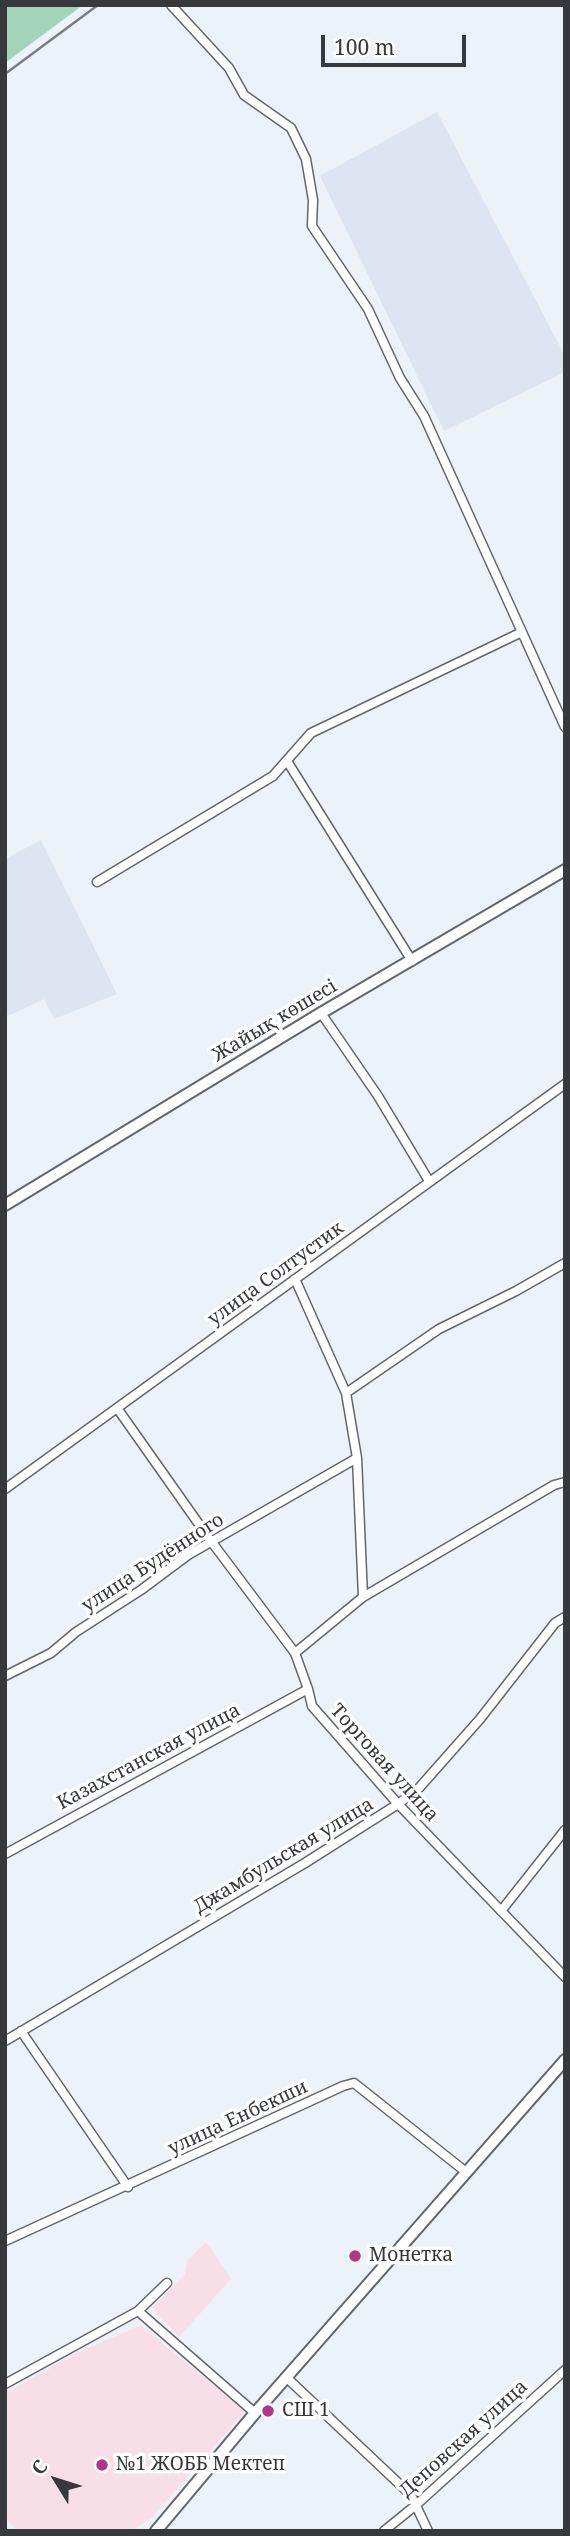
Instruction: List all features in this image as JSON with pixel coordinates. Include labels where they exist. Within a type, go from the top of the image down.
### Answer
[{"type":"street","points":[[171,5],[229,68],[244,95],[291,128],[306,159],[313,200],[312,226],[368,309],[400,378],[424,416],[565,727]]},
{"type":"street","points":[[97,882],[273,776],[311,733],[522,632]]},
{"type":"street","points":[[287,761],[412,961]]},
{"type":"street","name":"Жайық көшесі","points":[[5,1205],[321,1013],[565,870]]},
{"type":"street","points":[[321,1013],[378,1096],[429,1181]]},
{"type":"street","name":"улица Солтустик","points":[[5,1489],[565,1084]]},
{"type":"street","points":[[346,1392],[439,1329],[516,1291],[565,1262]]},
{"type":"street","points":[[295,1279],[346,1392],[357,1458],[363,1597]]},
{"type":"street","name":"Торговая улица","points":[[117,1408],[211,1541],[295,1653],[309,1689],[312,1706],[398,1804],[565,1977]]},
{"type":"street","name":"улица Будённого","points":[[5,1676],[51,1653],[76,1632],[141,1590],[169,1567],[357,1458]]},
{"type":"street","points":[[295,1653],[363,1597],[554,1485],[565,1482]]},
{"type":"street","name":"Джамбульская улица","points":[[5,2041],[305,1863],[398,1804],[419,1788],[480,1719],[555,1623],[565,1617]]},
{"type":"street","name":"Казахстанская улица","points":[[5,1854],[309,1689]]},
{"type":"street","points":[[501,1911],[565,1830]]},
{"type":"street","points":[[21,2031],[128,2187]]},
{"type":"street","points":[[156,2531],[286,2378],[565,2060]]},
{"type":"street","name":"улица Енбекши","points":[[5,2241],[354,2083],[466,2172]]},
{"type":"street","points":[[5,2384],[138,2311],[167,2283]]},
{"type":"street","points":[[138,2311],[256,2413]]},
{"type":"street","name":"Деповская улица","points":[[384,2531],[565,2370]]},
{"type":"street","points":[[286,2378],[411,2495],[428,2531]]},
{"type":"shaded area","points":[[437,112],[565,356],[565,372],[444,431],[320,176]]},
{"type":"shaded area","points":[[41,840],[117,994],[54,1019],[44,999],[8,1016],[5,1010],[5,859]]},
{"type":"shaded area","points":[[206,2242],[231,2279],[179,2337],[152,2308],[185,2274],[187,2261]]},
{"type":"shaded area","name":"№1 ЖОББ Мектеп","points":[[141,2325],[245,2412],[151,2518],[132,2531],[18,2531],[5,2518],[5,2393],[77,2353]]},
{"type":"green space","points":[[5,5],[83,5],[5,63]]},
{"type":"railway","points":[[5,74],[98,5]]},
{"type":"place","name":"Монетка","points":[[355,2256]]},
{"type":"place","name":"СШ 1","points":[[268,2411]]},
{"type":"place","name":"№1 ЖОББ Мектеп","points":[[102,2465]]}]
